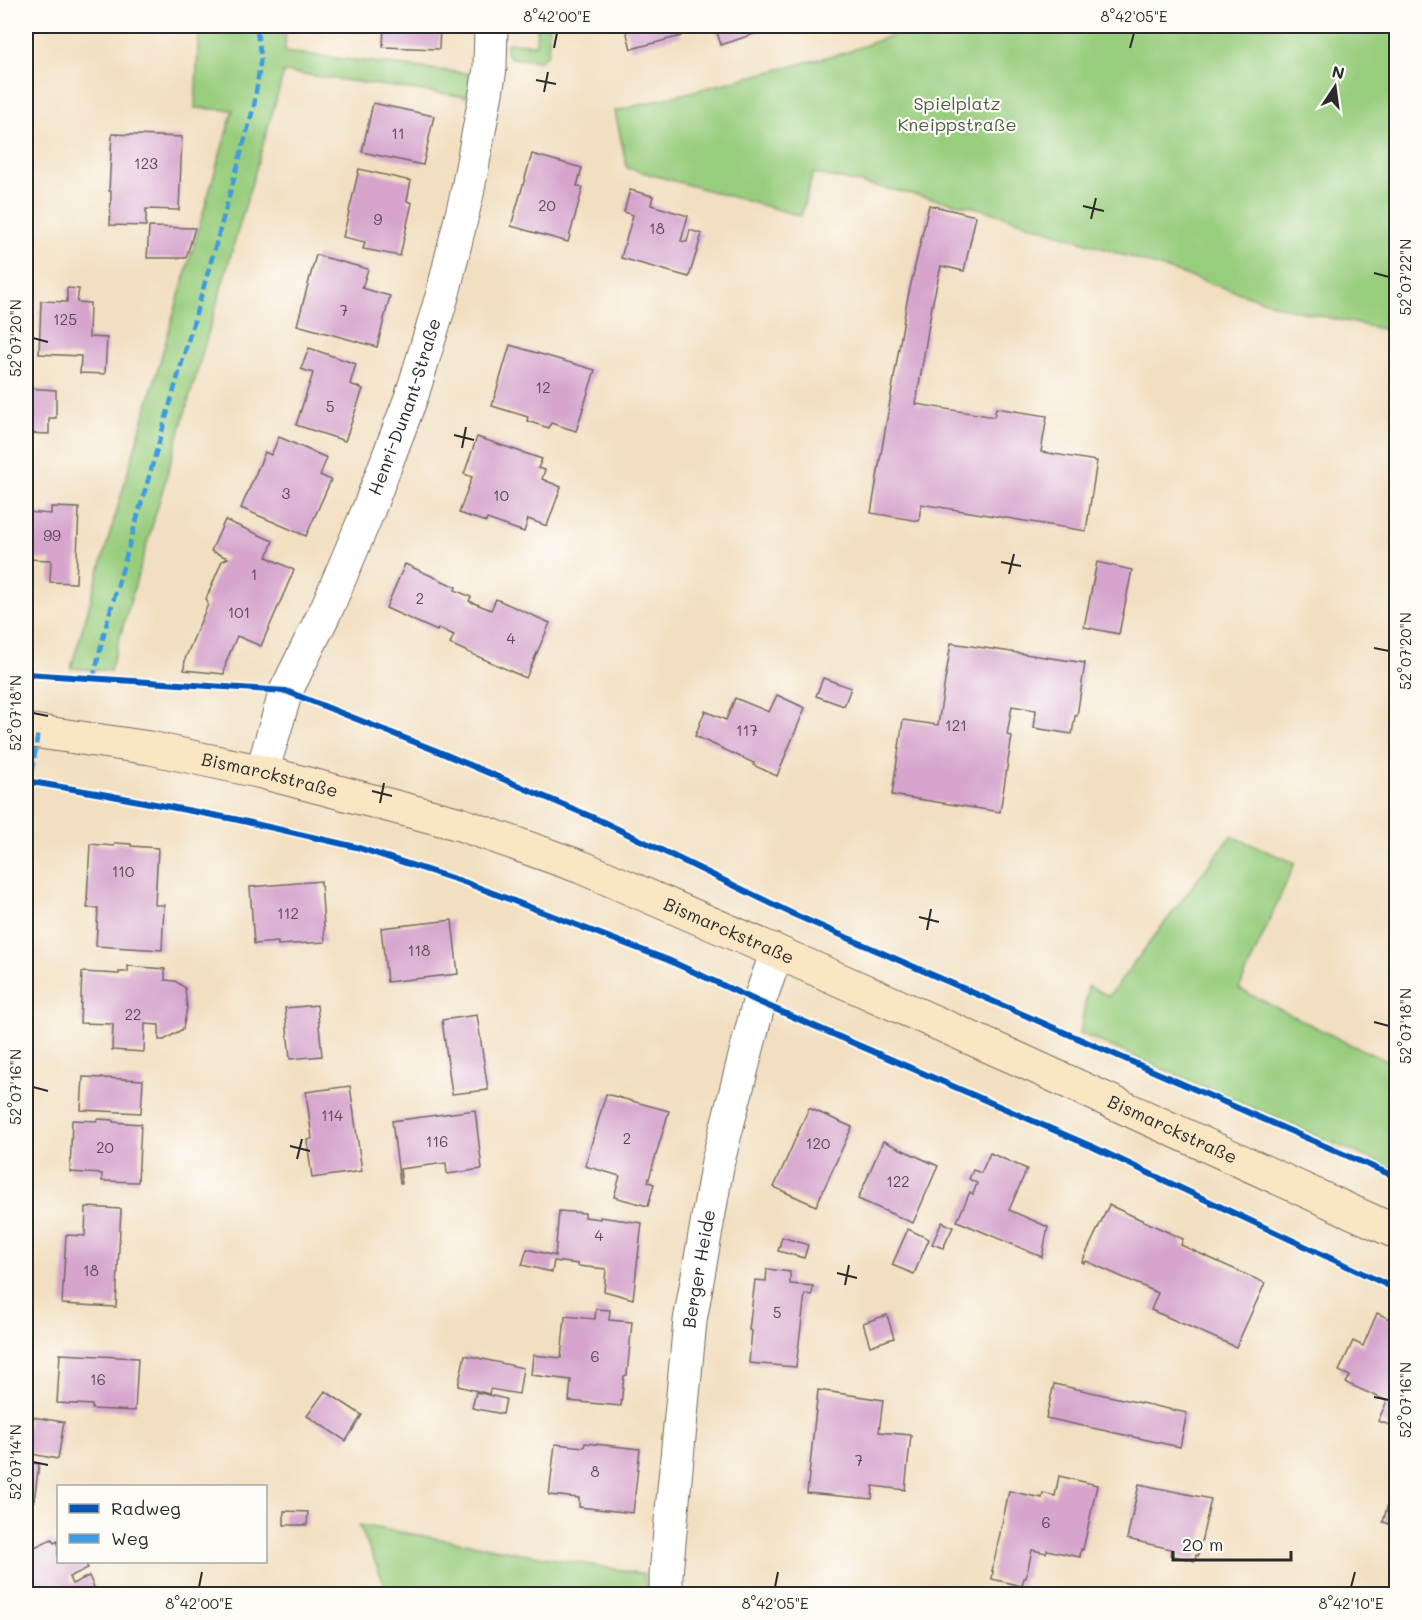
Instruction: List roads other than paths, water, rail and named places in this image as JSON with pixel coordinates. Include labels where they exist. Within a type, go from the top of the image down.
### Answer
[{"type":"main road","name":"Bismarckstraße","points":[[26,729],[150,748],[262,772],[460,824],[581,867],[1008,1054],[1396,1232]]},
{"type":"street","name":"Henri-Dunant-Straße","points":[[262,772],[286,691],[331,598],[368,511],[412,395],[443,293],[467,194],[490,68],[492,26]]},
{"type":"street","name":"Berger Heide","points":[[666,1594],[666,1574],[692,1310],[718,1161],[759,1002],[777,952]]},
{"type":"park label","name":"Spielplatz Kneippstraße","points":[[957,114]]}]
